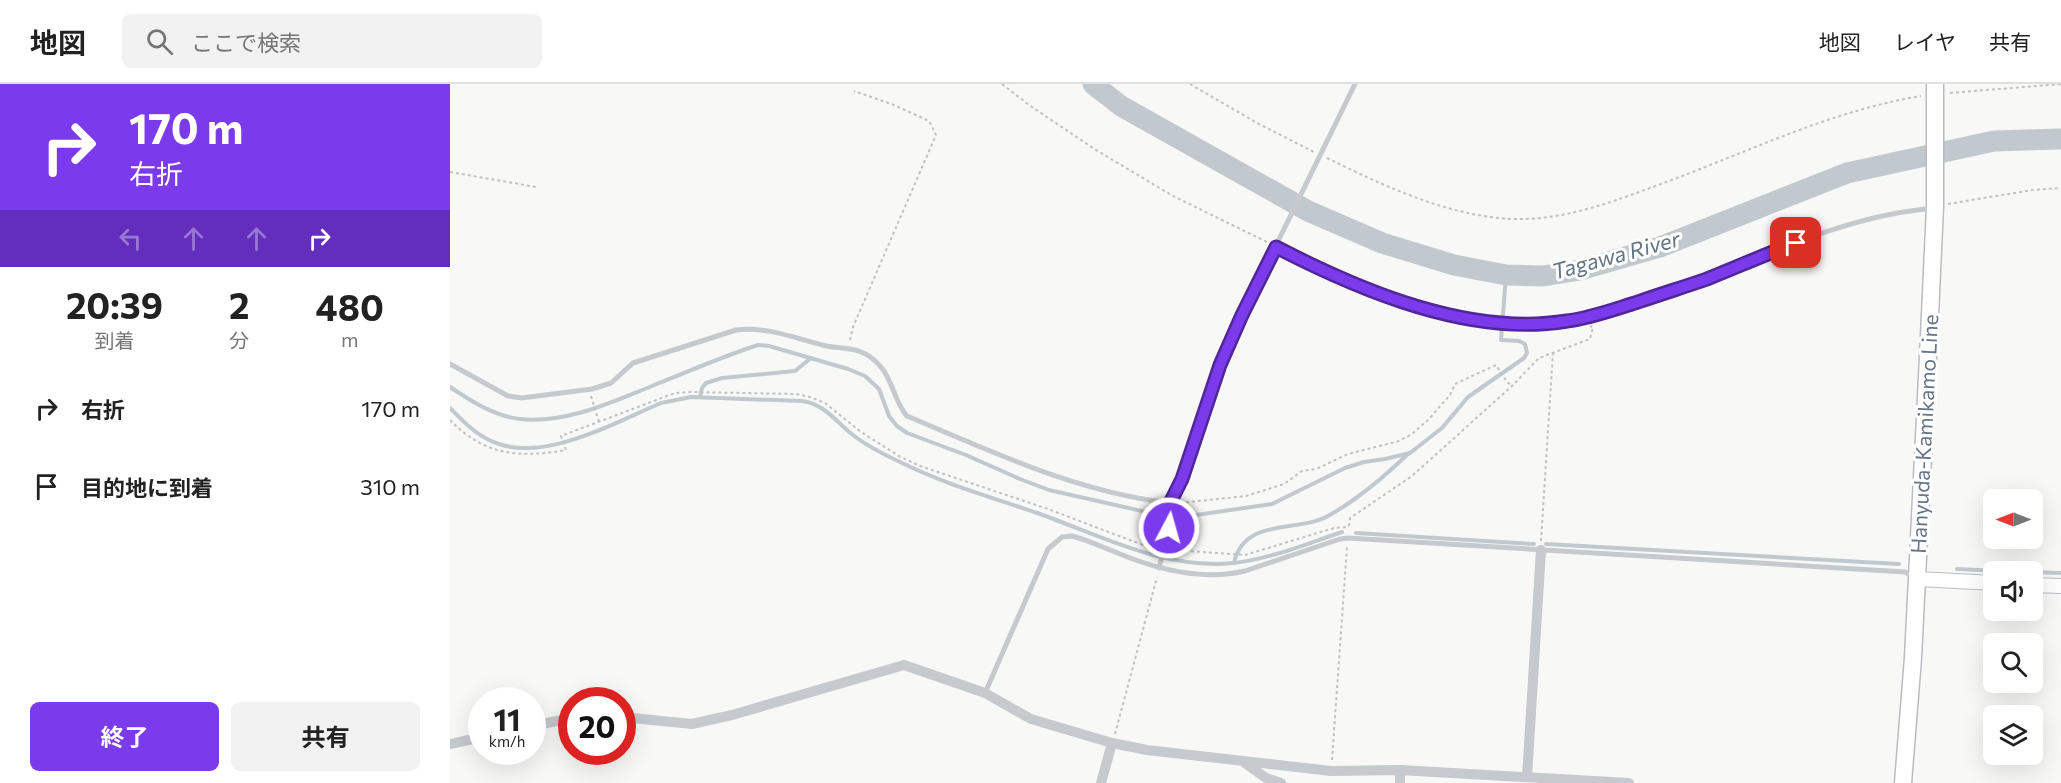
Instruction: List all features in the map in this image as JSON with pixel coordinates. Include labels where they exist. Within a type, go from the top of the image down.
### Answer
[{"type":"main road","name":"Hanyuda-Kamikamo Line","points":[[1903,783],[1918,579],[1935,206],[1935,93]]},
{"type":"street","points":[[1527,777],[1541,550]]},
{"type":"street","points":[[1918,579],[1983,582]]},
{"type":"street","points":[[2043,585],[2061,586]]},
{"type":"street","points":[[636,718],[692,724],[732,715],[903,665],[986,693],[1031,718],[1112,743],[1147,750],[1331,771],[1400,770],[1629,783]]},
{"type":"street","points":[[450,744],[468,740]]},
{"type":"street","points":[[1101,783],[1112,743]]},
{"type":"street","points":[[1242,761],[1266,778],[1281,783]]},
{"type":"street","points":[[1400,770],[1400,783]]},
{"type":"lane","points":[[1159,568],[1169,528],[1170,503],[1182,479],[1220,365],[1275,245],[1355,84]]},
{"type":"lane","points":[[1275,245],[1352,283],[1429,310],[1488,321],[1567,322],[1706,279],[1848,224],[1876,216],[1935,206]]},
{"type":"lane","points":[[450,364],[508,396],[522,398],[592,389],[611,383],[633,363],[736,330],[772,332],[860,352],[881,367],[898,403],[907,416],[1043,473],[1142,500],[1170,503]]},
{"type":"lane","points":[[986,693],[1048,549],[1053,542],[1062,537],[1080,538],[1159,568],[1209,575],[1233,574],[1348,538],[1905,573],[1918,579]]},
{"type":"path","points":[[1002,84],[1096,150],[1173,196],[1275,245]]},
{"type":"path","points":[[1190,84],[1320,157],[1442,206],[1497,218],[1546,217],[1583,211],[1692,173],[1761,144],[1885,104],[1935,93],[2061,84]]},
{"type":"path","points":[[848,348],[853,327],[936,135],[929,121],[894,105],[854,91]]},
{"type":"path","points":[[450,172],[536,187]]},
{"type":"path","points":[[1935,206],[1988,196],[2061,188]]},
{"type":"path","points":[[450,420],[473,440],[486,446],[510,454],[544,454],[566,450],[561,436],[675,393],[785,394],[810,397],[825,403],[861,432],[899,456],[920,466],[1048,509],[1144,547],[1163,551],[1242,555],[1334,528],[1349,527],[1350,518],[1412,476],[1512,386],[1539,358],[1590,339],[1593,327],[1587,326]]},
{"type":"path","points":[[1541,550],[1553,352]]},
{"type":"path","points":[[1170,503],[1213,501],[1246,496],[1284,484],[1302,471],[1316,469],[1348,454],[1380,447],[1412,434],[1440,407],[1450,395],[1455,384],[1496,365],[1512,386]]},
{"type":"path","points":[[592,400],[599,422]]},
{"type":"path","points":[[1331,771],[1348,538]]},
{"type":"path","points":[[1112,743],[1159,568]]},
{"type":"waterway","name":"Tagawa River","points":[[1093,84],[1121,106],[1308,211],[1382,243],[1454,265],[1506,275],[1543,276],[1580,270],[1660,247],[1847,173],[1994,141],[2061,139]]},
{"type":"waterway","points":[[450,387],[501,415],[537,420],[554,418],[605,405],[746,349],[758,345],[769,346],[865,376],[879,389],[889,416],[907,433],[966,455],[1020,479],[1049,490],[1155,514],[1189,516],[1272,504],[1345,468],[1410,453],[1442,428],[1468,397],[1524,358],[1527,353],[1525,344],[1519,341],[1501,340],[1506,275]]},
{"type":"waterway","points":[[700,397],[706,383],[722,378],[795,371],[811,358]]},
{"type":"waterway","points":[[450,408],[473,430],[489,440],[509,447],[531,448],[576,439],[661,403],[691,397],[802,401],[824,410],[870,447],[917,470],[1132,549],[1157,556],[1207,564],[1233,563],[1274,555],[1342,532]]},
{"type":"waterway","points":[[1234,563],[1240,548],[1260,532],[1315,521],[1328,516],[1350,503],[1409,453]]},
{"type":"waterway","points":[[1356,533],[1534,544]]},
{"type":"waterway","points":[[1546,544],[1899,564]]},
{"type":"waterway","points":[[1957,569],[1983,570]]},
{"type":"waterway","points":[[2043,572],[2061,573]]},
{"type":"route","points":[[1169,528],[1170,503],[1182,479],[1220,365],[1276,247],[1352,283],[1429,310],[1488,321],[1544,323],[1567,322],[1624,306],[1706,279],[1796,243]]}]
